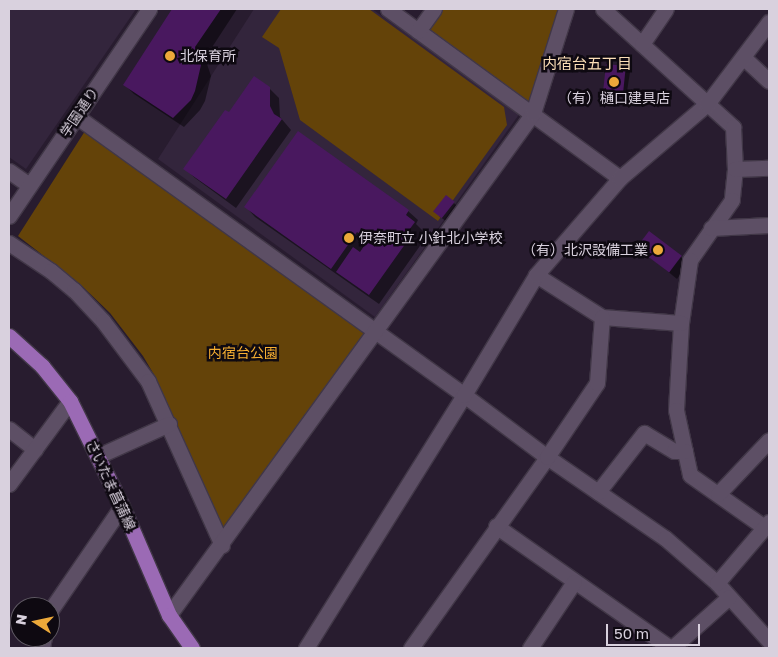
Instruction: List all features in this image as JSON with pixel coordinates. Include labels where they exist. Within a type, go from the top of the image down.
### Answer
[{"type":"main road","name":"さいたま菖蒲線","points":[[9,336],[42,366],[70,401],[122,506],[169,615],[185,644]]},
{"type":"street","name":"学園通り","points":[[9,216],[149,9]]},
{"type":"street","points":[[388,9],[620,178]]},
{"type":"street","points":[[418,31],[434,9]]},
{"type":"street","points":[[169,615],[533,113],[566,9]]},
{"type":"street","points":[[604,9],[733,127],[734,169],[732,200],[710,228],[690,260],[681,324],[676,410],[690,476],[767,524],[716,582]]},
{"type":"street","points":[[642,44],[666,9]]},
{"type":"street","points":[[306,648],[464,395],[536,275],[620,178],[707,104],[769,22]]},
{"type":"street","points":[[743,57],[769,81]]},
{"type":"street","points":[[76,116],[464,395],[547,457],[665,538],[716,582],[769,641]]},
{"type":"street","points":[[734,169],[769,168]]},
{"type":"street","points":[[9,171],[29,185]]},
{"type":"street","points":[[710,228],[769,225]]},
{"type":"street","points":[[9,243],[51,271],[74,290],[103,321],[148,381],[222,544]]},
{"type":"street","points":[[536,275],[602,318],[681,324]]},
{"type":"street","points":[[411,648],[496,526],[547,457],[597,383],[602,318]]},
{"type":"street","points":[[9,484],[70,401]]},
{"type":"street","points":[[98,456],[169,424]]},
{"type":"street","points":[[9,429],[35,448]]},
{"type":"street","points":[[598,492],[644,433],[674,451],[685,451]]},
{"type":"street","points":[[718,494],[769,440]]},
{"type":"street","points":[[60,597],[122,506]]},
{"type":"street","points":[[496,526],[671,648],[729,597]]},
{"type":"street","points":[[530,648],[574,582]]},
{"type":"shaded area","points":[[9,9],[136,9],[26,169],[9,157]]},
{"type":"shaded area","name":"伊奈町立 小針北小学校","points":[[254,9],[372,9],[520,113],[375,317],[158,159]]},
{"type":"green space","points":[[281,9],[369,9],[504,107],[507,125],[438,221],[300,120],[279,48],[262,37]]},
{"type":"green space","points":[[434,9],[566,9],[533,113],[418,31]]},
{"type":"green space","name":"内宿台公園","points":[[85,131],[366,332],[226,530],[219,529],[156,378],[143,356],[110,313],[80,284],[18,236]]},
{"type":"building","name":"北保育所","points":[[172,9],[221,9],[195,47],[201,65],[195,91],[191,100],[173,118],[123,85]]},
{"type":"building","points":[[606,64],[626,66],[623,93],[603,91]]},
{"type":"building","points":[[254,76],[270,87],[270,106],[274,114],[282,119],[226,199],[183,169],[225,110],[229,112]]},
{"type":"building","points":[[298,131],[409,210],[406,215],[415,222],[409,230],[413,233],[369,295],[336,272],[353,247],[360,252],[368,240],[357,232],[331,269],[244,207]]},
{"type":"building","points":[[446,195],[455,202],[442,218],[433,212]]},
{"type":"building","points":[[649,231],[682,256],[669,272],[636,248]]},
{"type":"place","name":"北保育所","points":[[170,56]]},
{"type":"place","name":"（有）樋口建具店","points":[[614,82]]},
{"type":"place","name":"伊奈町立 小針北小学校","points":[[349,238]]},
{"type":"place","name":"（有）北沢設備工業","points":[[658,250]]},
{"type":"district","name":"内宿台五丁目","points":[[587,64]]}]
